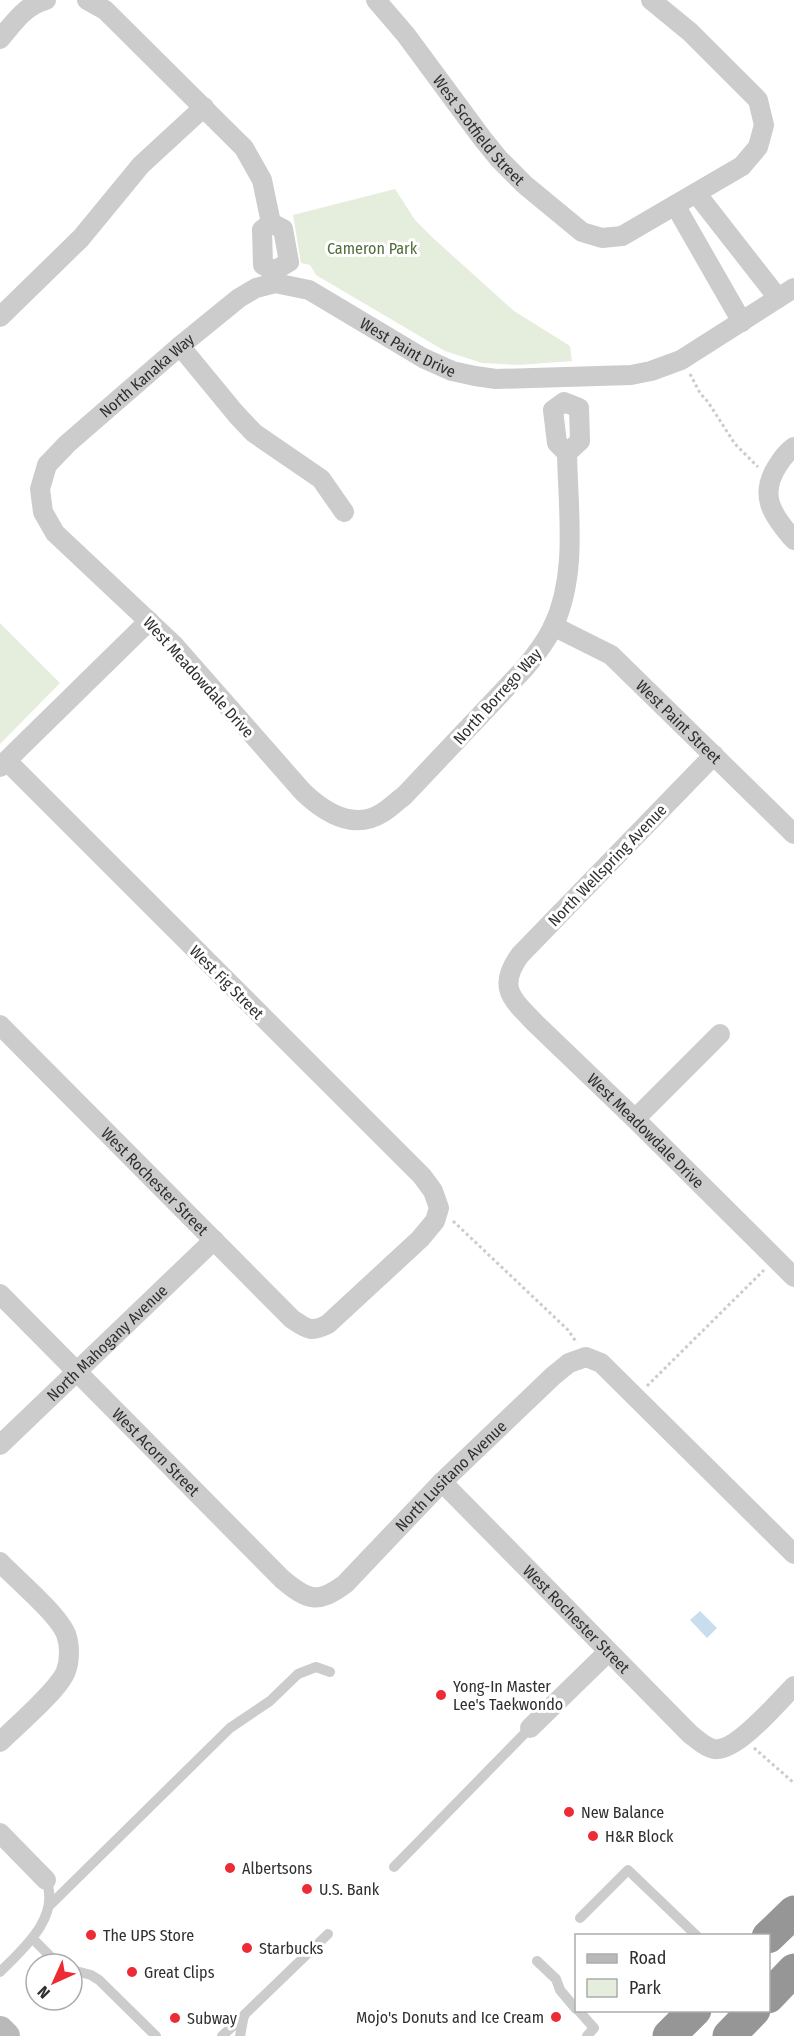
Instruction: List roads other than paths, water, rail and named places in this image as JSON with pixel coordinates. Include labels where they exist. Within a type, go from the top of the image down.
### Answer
[{"type":"highway","points":[[770,1935],[794,1912]]},
{"type":"highway","points":[[770,1994],[794,1970]]},
{"type":"highway","points":[[669,2036],[693,2012]]},
{"type":"highway","points":[[729,2036],[752,2012]]},
{"type":"main road","points":[[0,2030],[6,2036]]},
{"type":"street","points":[[0,39],[21,14],[40,1],[46,0]]},
{"type":"street","points":[[87,0],[105,10],[244,148],[262,180],[271,223],[262,230],[263,265],[275,277]]},
{"type":"street","name":"West Scotfield Street","points":[[376,0],[406,35],[499,159],[525,185],[582,232],[602,238],[622,237],[675,205]]},
{"type":"street","points":[[651,0],[690,32],[758,100],[764,125],[758,147],[742,166],[675,205],[742,322]]},
{"type":"street","points":[[0,317],[81,238],[141,165],[204,106]]},
{"type":"street","points":[[696,193],[786,293]]},
{"type":"street","name":"West Paint Drive","points":[[275,277],[309,290],[423,358],[452,370],[496,379],[631,375],[651,371],[681,360],[786,293]]},
{"type":"street","name":"North Kanaka Way","points":[[40,489],[47,465],[67,444],[239,298],[275,277]]},
{"type":"street","points":[[180,346],[254,433],[321,479],[344,512]]},
{"type":"street","name":"North Borrego Way","points":[[354,820],[368,819],[382,813],[404,795],[524,669],[541,648],[553,626],[565,594],[570,563],[567,453],[580,441],[579,408],[564,402],[563,377]]},
{"type":"street","points":[[794,447],[786,453],[770,477],[769,502],[780,523],[794,540]]},
{"type":"street","name":"West Meadowdale Drive","points":[[40,489],[43,512],[55,533],[174,645],[316,805],[336,817],[354,820]]},
{"type":"street","points":[[2,761],[149,621]]},
{"type":"street","name":"West Paint Street","points":[[553,626],[611,655],[794,834]]},
{"type":"street","name":"North Wellspring Avenue","points":[[507,980],[511,967],[520,955],[714,754]]},
{"type":"street","name":"West Fig Street","points":[[2,761],[422,1176],[433,1191],[439,1208],[435,1221],[420,1239],[328,1324],[317,1330]]},
{"type":"street","name":"West Meadowdale Drive","points":[[507,980],[509,992],[520,1008],[786,1264]]},
{"type":"street","name":"West Rochester Street","points":[[0,1025],[292,1319],[307,1328],[317,1330]]},
{"type":"street","points":[[635,1119],[720,1034]]},
{"type":"street","name":"North Mahogany Avenue","points":[[0,1445],[214,1240]]},
{"type":"street","name":"West Acorn Street","points":[[0,1294],[282,1579],[304,1594],[319,1599]]},
{"type":"street","name":"North Lusitano Avenue","points":[[319,1599],[330,1595],[345,1584],[442,1482],[553,1376],[569,1363],[586,1357],[601,1363],[794,1554]]},
{"type":"street","name":"West Rochester Street","points":[[442,1482],[608,1652],[690,1734],[704,1744],[715,1749],[723,1748],[741,1738],[794,1686]]},
{"type":"street","points":[[0,1562],[55,1618],[66,1634],[70,1653],[66,1672],[55,1688],[0,1742]]},
{"type":"street","points":[[530,1728],[608,1652]]},
{"type":"street","points":[[0,1833],[46,1880]]},
{"type":"lane","points":[[0,1972],[33,1939],[49,1906],[230,1728],[270,1701],[298,1674],[316,1667],[330,1672]]},
{"type":"lane","points":[[394,1867],[530,1728]]},
{"type":"lane","points":[[580,1918],[628,1870],[696,1934]]},
{"type":"lane","points":[[46,1880],[49,1888],[49,1906]]},
{"type":"lane","points":[[222,2036],[328,1934]]},
{"type":"lane","points":[[33,1939],[46,1952]]},
{"type":"lane","points":[[537,1961],[555,1979],[560,1990],[575,2008]]},
{"type":"lane","points":[[84,1973],[99,1980],[156,2036]]},
{"type":"lane","points":[[579,2012],[594,2028],[587,2036]]},
{"type":"lane","points":[[240,2036],[244,2015]]},
{"type":"water","points":[[700,1611],[717,1628],[707,1638],[690,1620]]},
{"type":"place","name":"Yong-In Master Lee's Taekwondo","points":[[441,1695]]},
{"type":"place","name":"New Balance","points":[[569,1812]]},
{"type":"place","name":"H&R Block","points":[[593,1836]]},
{"type":"place","name":"Albertsons","points":[[230,1868]]},
{"type":"place","name":"U.S. Bank","points":[[307,1889]]},
{"type":"place","name":"The UPS Store","points":[[91,1935]]},
{"type":"place","name":"Starbucks","points":[[247,1948]]},
{"type":"place","name":"Great Clips","points":[[132,1972]]},
{"type":"place","name":"Mojo's Donuts and Ice Cream","points":[[556,2017]]},
{"type":"place","name":"Subway","points":[[175,2018]]},
{"type":"park label","name":"Cameron Park","points":[[372,248]]}]
